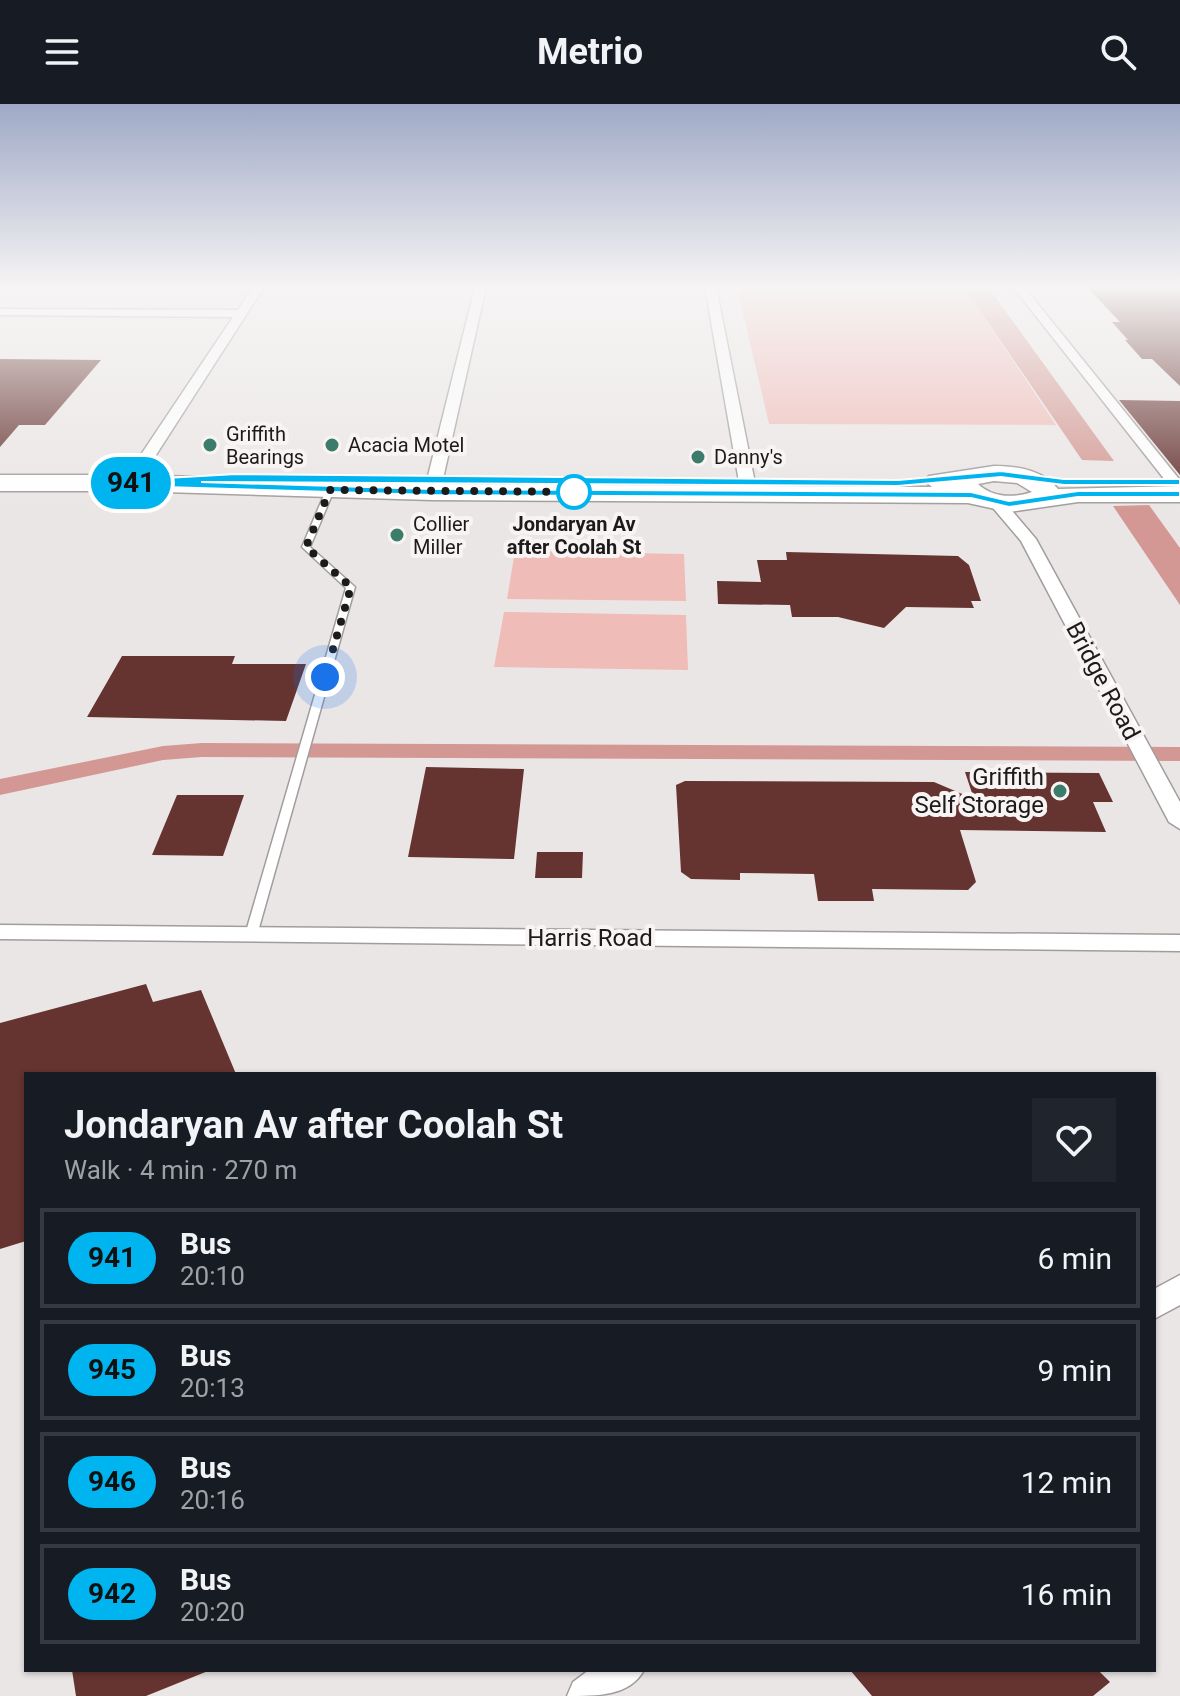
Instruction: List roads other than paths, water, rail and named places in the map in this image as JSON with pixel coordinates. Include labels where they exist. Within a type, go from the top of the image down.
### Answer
[{"type":"main road","points":[[978,492],[1001,474],[1035,492]]},
{"type":"main road","points":[[130,483],[236,477],[434,485],[748,486],[978,492],[1178,486]]},
{"type":"main road","points":[[0,483],[130,483],[330,490],[434,485]]},
{"type":"street","points":[[130,483],[211,361]]},
{"type":"street","points":[[434,485],[463,361]]},
{"type":"street","points":[[724,361],[748,486]]},
{"type":"street","points":[[1078,361],[1178,486]]},
{"type":"street","name":"Bridge Road","points":[[978,492],[1028,539],[1180,822]]},
{"type":"street","points":[[1028,539],[1025,508],[1035,492]]},
{"type":"street","name":"Harris Road","points":[[0,932],[1180,943]]},
{"type":"street","points":[[1156,1305],[1180,1288]]},
{"type":"street","points":[[587,1696],[621,1672]]},
{"type":"lane","points":[[251,935],[351,587],[306,547],[330,490]]},
{"type":"waterway","points":[[0,787],[163,753],[202,750],[1180,754]]},
{"type":"place","name":"Griffith Bearings","points":[[210,445]]},
{"type":"place","name":"Acacia Motel","points":[[332,445]]},
{"type":"place","name":"Danny's","points":[[698,457]]},
{"type":"place","name":"Jondaryan Av after Coolah St","points":[[574,492]]},
{"type":"place","name":"Collier Miller","points":[[397,535]]},
{"type":"place","name":"Griffith Self Storage","points":[[1060,791]]}]
